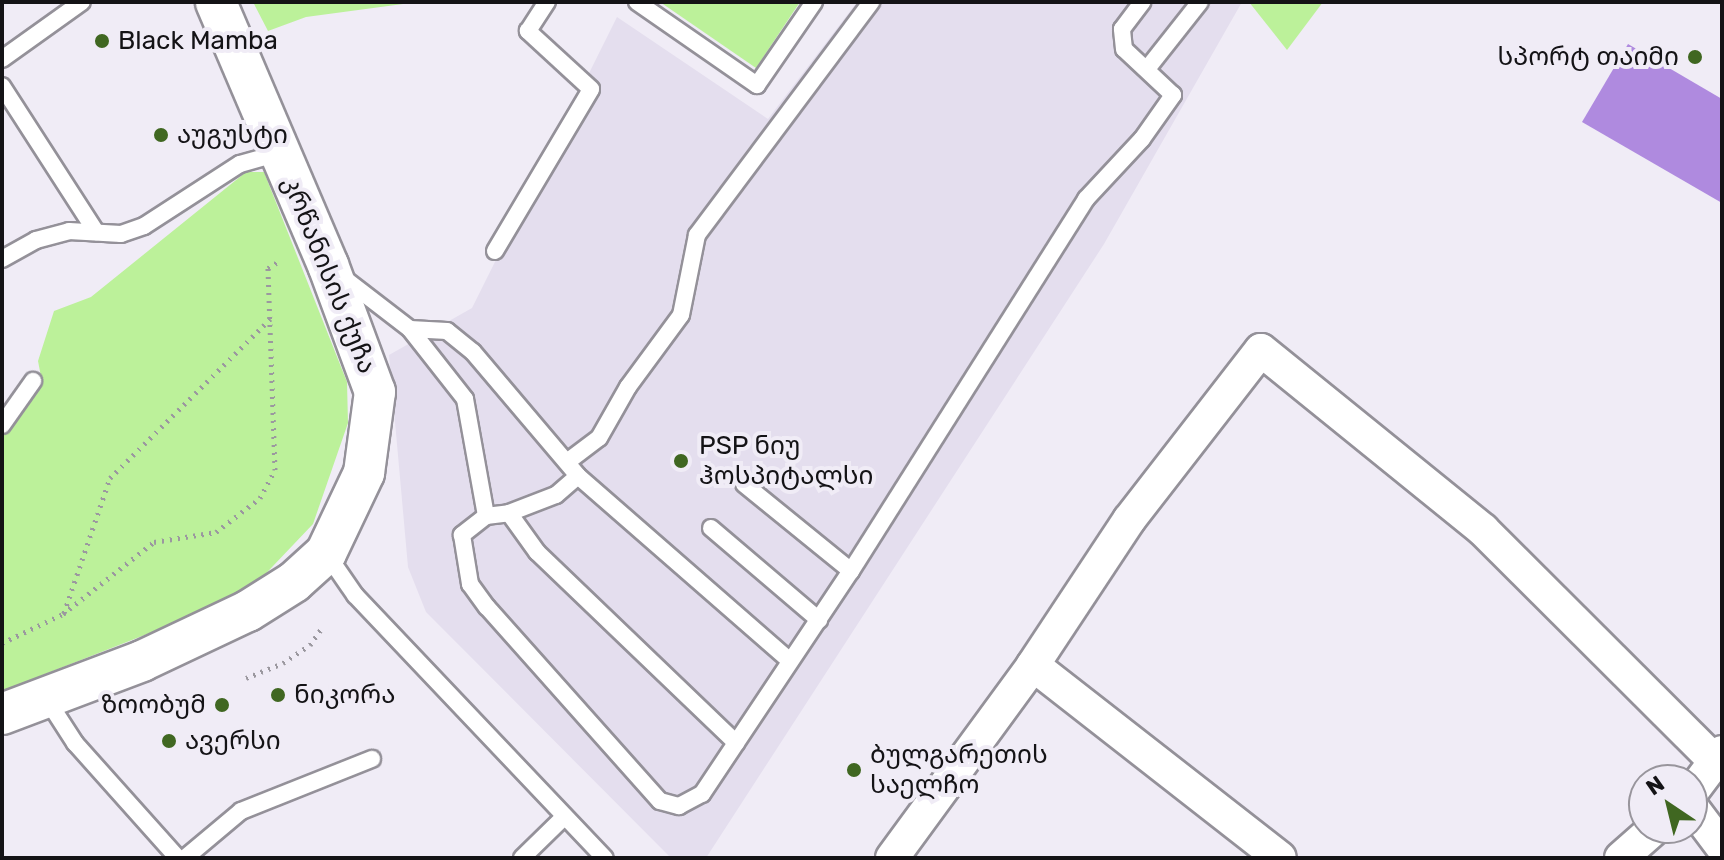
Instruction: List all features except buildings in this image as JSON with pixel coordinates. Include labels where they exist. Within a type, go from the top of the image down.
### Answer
[{"type":"street","name":"კრწანისის ქუჩა","points":[[2,714],[248,611],[294,582],[326,553],[364,473],[375,392],[328,265],[216,2]]},
{"type":"street","points":[[892,858],[1033,665],[1129,520],[1261,350],[1483,530],[1718,756]]},
{"type":"street","points":[[1033,665],[1280,858]]},
{"type":"street","points":[[1708,828],[1722,847]]},
{"type":"street","points":[[1621,858],[1637,844]]},
{"type":"lane","points":[[2,59],[82,2]]},
{"type":"lane","points":[[495,251],[591,89],[528,31],[547,2]]},
{"type":"lane","points":[[637,2],[757,85],[814,2]]},
{"type":"lane","points":[[567,462],[599,438],[628,387],[681,315],[697,235],[871,2]]},
{"type":"lane","points":[[578,476],[556,495],[509,513],[486,516],[462,535],[470,584],[660,801],[679,806],[702,794],[819,620],[1086,199],[1169,103],[1173,95],[1124,49],[1122,29],[1142,2]]},
{"type":"lane","points":[[1147,69],[1200,2]]},
{"type":"lane","points":[[2,86],[96,232]]},
{"type":"lane","points":[[2,259],[36,240],[69,231],[121,234],[144,226],[240,164],[279,153]]},
{"type":"lane","points":[[328,265],[387,317],[410,329],[465,399],[486,516]]},
{"type":"lane","points":[[410,329],[447,331],[456,338],[578,476],[790,661]]},
{"type":"lane","points":[[2,425],[33,381]]},
{"type":"lane","points":[[744,484],[851,571]]},
{"type":"lane","points":[[509,513],[537,552],[736,743]]},
{"type":"lane","points":[[711,528],[819,620]]},
{"type":"lane","points":[[326,553],[355,595],[605,858]]},
{"type":"lane","points":[[46,698],[75,743],[178,858]]},
{"type":"lane","points":[[185,858],[241,811],[372,759]]},
{"type":"lane","points":[[522,858],[564,817]]},
{"type":"path","points":[[2,643],[63,614],[154,542],[216,532],[260,498],[275,470],[268,268],[279,261]]},
{"type":"path","points":[[63,614],[110,478],[270,319]]},
{"type":"path","points":[[246,678],[283,663],[310,645],[322,628]]},
{"type":"shaded area","name":"PSP ნიუ ჰოსპიტალსი","points":[[857,2],[1242,2],[1104,244],[706,858],[671,858],[426,612],[408,567],[389,355],[472,308],[617,17],[768,119]]},
{"type":"shaded area","points":[[1628,44],[1722,99],[1722,203],[1582,122]]},
{"type":"green space","points":[[253,2],[418,2],[306,17],[268,31]]},
{"type":"green space","points":[[660,2],[800,2],[756,68]]},
{"type":"green space","points":[[1249,2],[1323,2],[1287,50]]},
{"type":"green space","points":[[246,172],[264,172],[347,382],[348,423],[313,524],[253,587],[221,605],[2,691],[2,437],[42,382],[38,361],[54,311],[91,297]]},
{"type":"place","name":"Black Mamba","points":[[102,41]]},
{"type":"place","name":"სპორტ თაიმი","points":[[1695,57]]},
{"type":"place","name":"აუგუსტი","points":[[161,135]]},
{"type":"place","name":"PSP ნიუ ჰოსპიტალსი","points":[[681,461]]},
{"type":"place","name":"ნიკორა","points":[[278,695]]},
{"type":"place","name":"ზოობუმ","points":[[222,705]]},
{"type":"place","name":"ავერსი","points":[[169,741]]},
{"type":"place","name":"ბულგარეთის საელჩო","points":[[854,770]]}]
